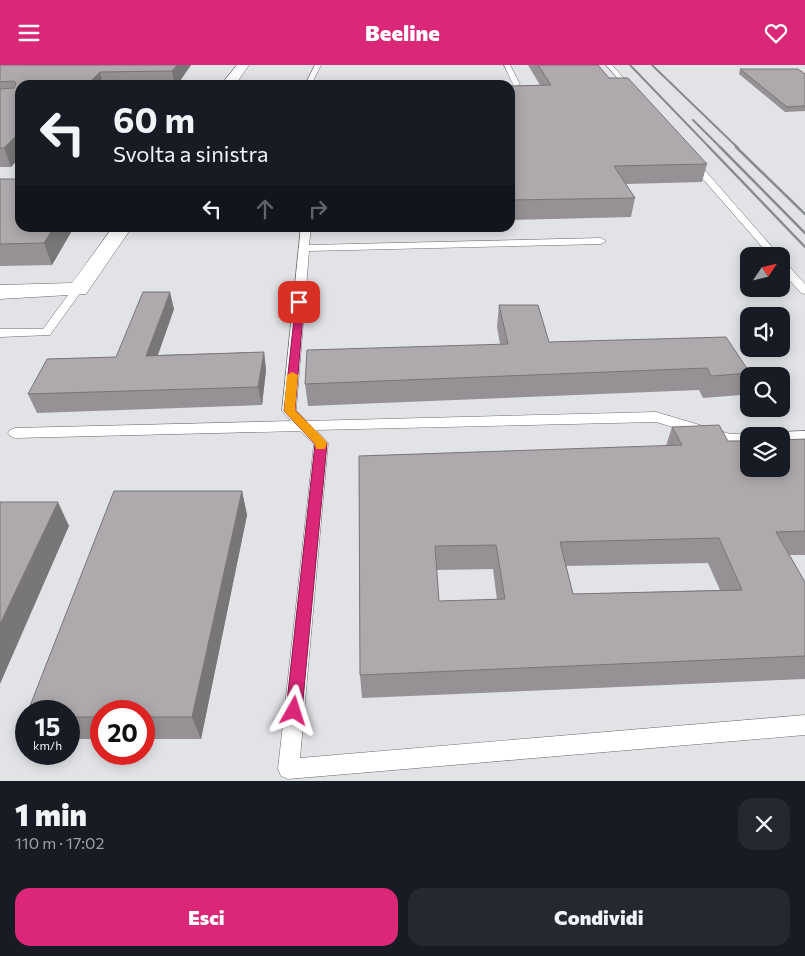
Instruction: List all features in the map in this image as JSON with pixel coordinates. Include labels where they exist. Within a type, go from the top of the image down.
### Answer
[{"type":"street","points":[[232,80],[242,65]]},
{"type":"street","points":[[0,292],[78,289],[119,232]]},
{"type":"lane","points":[[310,80],[318,65]]},
{"type":"lane","points":[[507,65],[514,80]]},
{"type":"lane","points":[[609,65],[641,102]]},
{"type":"lane","points":[[686,153],[767,247]]},
{"type":"lane","points":[[306,232],[289,411],[321,443],[288,769],[805,725]]},
{"type":"lane","points":[[304,248],[601,241]]},
{"type":"lane","points":[[790,274],[805,291]]},
{"type":"lane","points":[[0,333],[46,332],[78,289]]},
{"type":"lane","points":[[15,433],[656,417],[730,439],[740,438]]},
{"type":"lane","points":[[790,437],[805,436]]},
{"type":"building","points":[[0,65],[177,65],[172,71],[100,72],[92,80],[15,80],[15,82],[0,82]]},
{"type":"building","points":[[538,65],[598,65],[609,78],[628,78],[707,164],[614,166],[635,198],[515,200],[515,86],[551,85]]},
{"type":"building","points":[[740,69],[798,69],[805,74],[805,106],[787,107]]},
{"type":"building","points":[[15,86],[15,137],[4,148],[0,148],[0,89],[14,88]]},
{"type":"building","points":[[0,179],[15,179],[15,232],[51,232],[44,243],[0,244]]},
{"type":"building","points":[[143,292],[170,292],[146,356],[264,352],[258,387],[28,394],[47,359],[116,357]]},
{"type":"building","points":[[499,305],[538,305],[549,342],[726,337],[746,367],[740,367],[740,374],[711,376],[707,368],[305,384],[307,350],[508,344]]},
{"type":"building","points":[[719,425],[728,441],[740,441],[740,477],[790,477],[790,440],[805,439],[805,531],[776,532],[805,582],[805,656],[360,675],[359,456],[682,445],[672,427]],"holes":[[[719,538],[742,590],[573,594],[560,542]],[[496,545],[505,599],[439,601],[435,546]]]},
{"type":"building","points":[[114,491],[242,491],[192,717],[155,717],[155,700],[90,700],[90,717],[80,717],[80,700],[32,700]]},
{"type":"building","points":[[0,502],[58,502],[0,624]]},
{"type":"railway","points":[[630,65],[710,148]]},
{"type":"railway","points":[[652,65],[738,148]]},
{"type":"railway","points":[[693,120],[720,147]]},
{"type":"railway","points":[[709,147],[805,247]]},
{"type":"railway","points":[[720,147],[805,233]]},
{"type":"railway","points":[[736,147],[805,214]]},
{"type":"slow traffic","points":[[292,375],[289,411],[321,443],[320,447]]},
{"type":"route","points":[[294,711],[321,443],[289,411],[299,302]]}]
